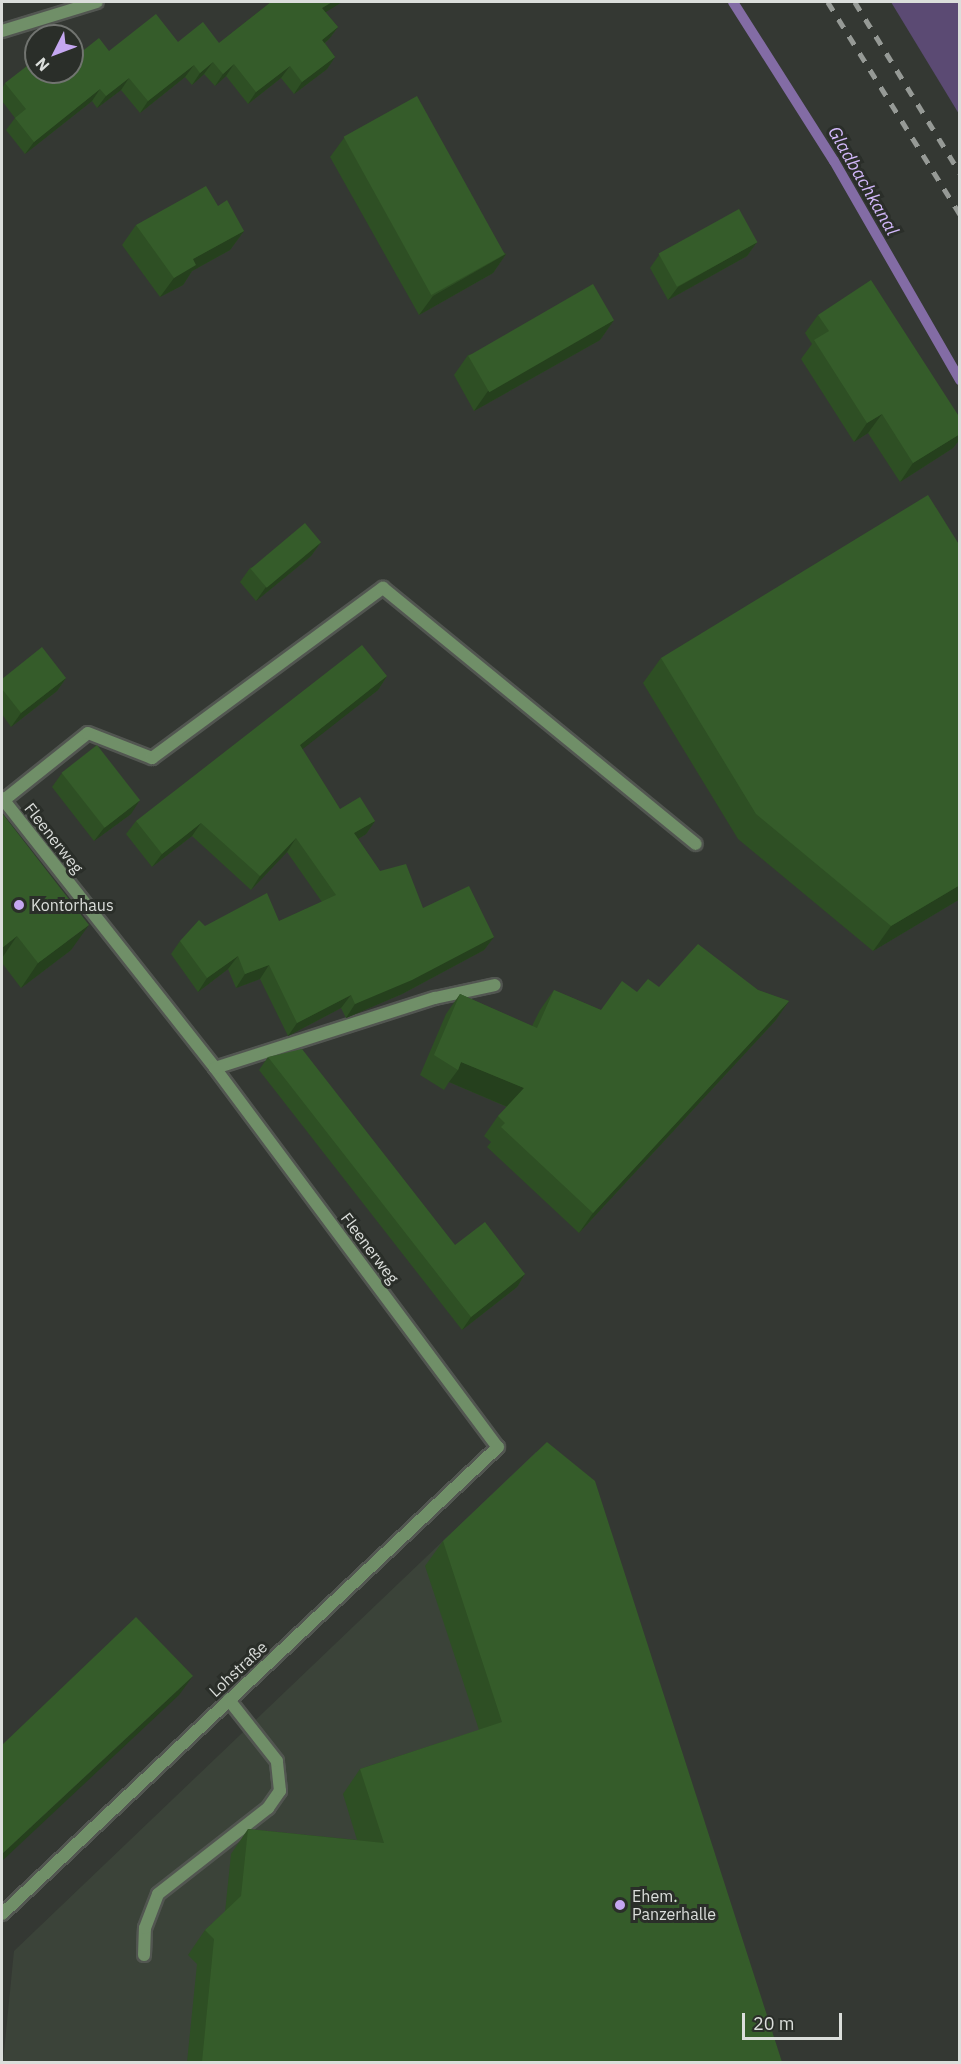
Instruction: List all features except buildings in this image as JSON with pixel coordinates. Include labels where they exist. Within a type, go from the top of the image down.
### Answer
[{"type":"street","points":[[2,31],[97,2]]},
{"type":"street","points":[[3,799],[88,733],[152,758],[383,588],[696,844]]},
{"type":"street","name":"Fleenerweg","points":[[3,799],[215,1068],[498,1447]]},
{"type":"street","points":[[215,1068],[435,998],[495,985]]},
{"type":"street","name":"Lohstraße","points":[[2,1914],[498,1447]]},
{"type":"street","points":[[144,1955],[145,1928],[158,1894],[268,1808],[280,1791],[277,1761],[229,1700]]},
{"type":"shaded area","points":[[891,2],[959,2],[959,114]]},
{"type":"shaded area","points":[[536,1452],[591,1496],[776,2062],[3,2062],[14,1951]]},
{"type":"waterway","name":"Gladbachkanal","points":[[733,2],[834,161],[960,380]]},
{"type":"railway","points":[[828,2],[960,214]]},
{"type":"railway","points":[[855,2],[960,173]]},
{"type":"place","name":"Kontorhaus","points":[[19,905]]},
{"type":"place","name":"Ehem. Panzerhalle","points":[[620,1905]]}]
